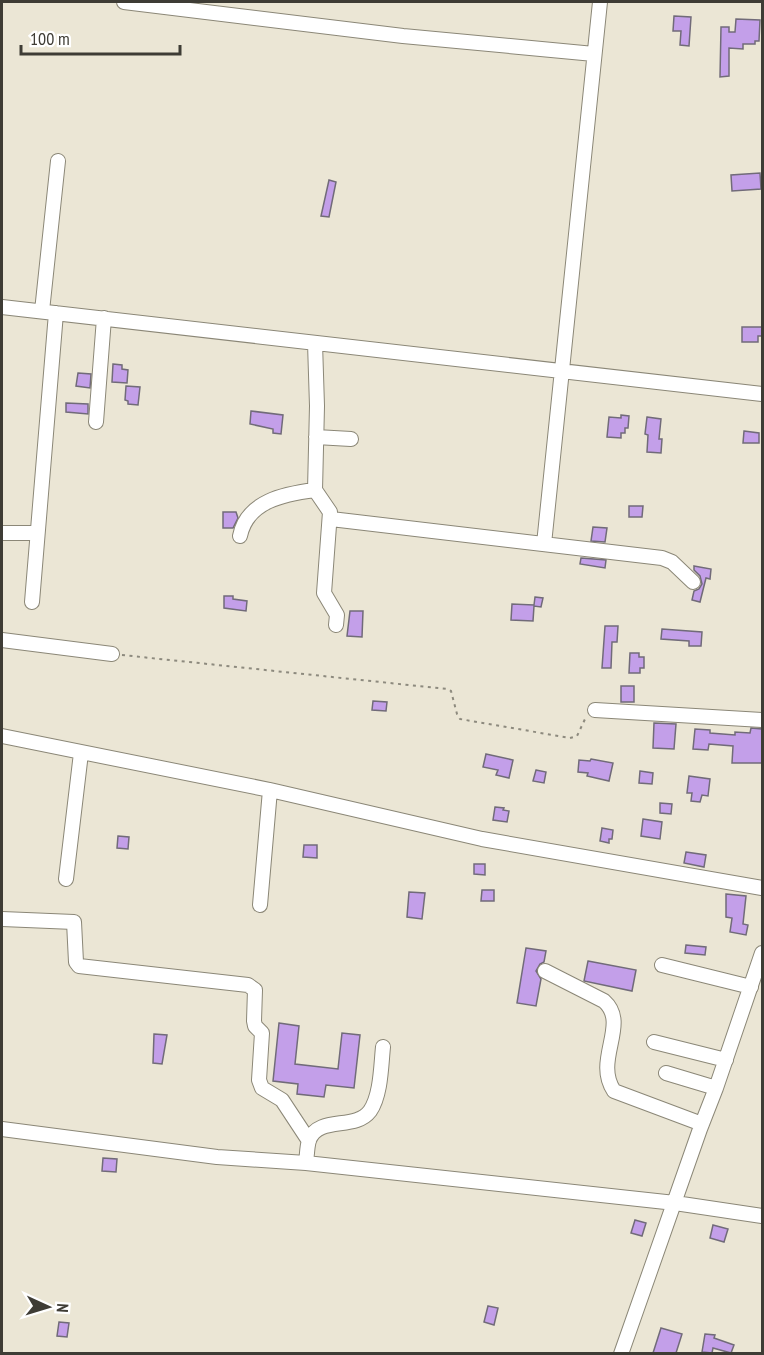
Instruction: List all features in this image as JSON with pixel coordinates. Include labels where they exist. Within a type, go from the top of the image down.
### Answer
[{"type":"street","points":[[124,2],[403,36],[594,54]]},
{"type":"street","points":[[544,544],[600,2]]},
{"type":"street","points":[[32,602],[58,160]]},
{"type":"street","points":[[2,307],[762,394]]},
{"type":"street","points":[[96,422],[104,318]]},
{"type":"street","points":[[315,343],[315,490],[327,506],[331,519],[324,593],[337,615],[336,625]]},
{"type":"street","points":[[316,437],[351,439]]},
{"type":"street","points":[[240,536],[248,515],[257,507],[283,496],[315,490]]},
{"type":"street","points":[[331,519],[662,558],[672,562],[693,582]]},
{"type":"street","points":[[2,533],[37,533]]},
{"type":"street","points":[[2,640],[112,654]]},
{"type":"street","points":[[595,710],[762,720]]},
{"type":"street","points":[[2,736],[270,790],[482,838],[762,888]]},
{"type":"street","points":[[66,879],[81,753]]},
{"type":"street","points":[[260,905],[270,790]]},
{"type":"street","points":[[2,919],[74,922],[76,962],[79,966],[248,985],[255,990],[254,1022],[262,1033],[263,1040],[260,1080],[262,1088],[282,1100],[309,1141]]},
{"type":"street","points":[[621,1353],[762,953]]},
{"type":"street","points":[[662,965],[751,987]]},
{"type":"street","points":[[545,971],[604,1001],[612,1008],[615,1016],[614,1026],[606,1067],[607,1077],[614,1091],[702,1124]]},
{"type":"street","points":[[654,1042],[726,1060]]},
{"type":"street","points":[[306,1163],[309,1141],[313,1133],[320,1128],[355,1122],[363,1118],[371,1109],[376,1097],[383,1047]]},
{"type":"street","points":[[666,1073],[716,1088]]},
{"type":"street","points":[[2,1129],[218,1156],[306,1163],[675,1203],[762,1216]]},
{"type":"path","points":[[112,654],[447,689],[451,691],[460,719],[570,738],[578,736],[586,715],[595,710]]},
{"type":"building","points":[[674,16],[691,17],[689,46],[680,45],[681,31],[673,31]]},
{"type":"building","points":[[736,19],[760,20],[759,41],[755,41],[755,44],[743,44],[743,49],[729,48],[729,76],[720,77],[721,27],[729,27],[729,32],[735,32]]},
{"type":"building","points":[[760,173],[761,189],[732,191],[731,175]]},
{"type":"building","points":[[329,180],[336,182],[329,217],[321,216]]},
{"type":"building","points":[[742,327],[762,327],[762,336],[758,336],[758,342],[742,342]]},
{"type":"building","points":[[113,364],[122,365],[122,369],[128,370],[127,383],[112,382]]},
{"type":"building","points":[[78,373],[91,374],[90,388],[76,386]]},
{"type":"building","points":[[126,386],[140,387],[138,405],[128,404],[125,400]]},
{"type":"building","points":[[66,403],[88,404],[88,414],[66,412]]},
{"type":"building","points":[[251,411],[283,415],[281,434],[273,433],[273,429],[250,424]]},
{"type":"building","points":[[621,415],[629,416],[625,433],[621,433],[621,438],[607,437],[609,417],[621,418]]},
{"type":"building","points":[[647,417],[661,419],[659,439],[662,439],[661,453],[647,452],[648,435],[645,434]]},
{"type":"building","points":[[744,431],[759,433],[759,443],[743,443]]},
{"type":"building","points":[[629,506],[643,506],[642,517],[629,517]]},
{"type":"building","points":[[223,512],[236,512],[238,518],[233,528],[223,528]]},
{"type":"building","points":[[593,527],[607,528],[605,542],[591,541]]},
{"type":"building","points":[[581,558],[606,560],[605,568],[580,564]]},
{"type":"building","points":[[694,566],[711,569],[710,579],[706,578],[700,602],[692,600],[694,591],[702,584]]},
{"type":"building","points":[[224,596],[233,596],[233,599],[247,601],[246,611],[224,608]]},
{"type":"building","points":[[535,597],[543,598],[541,607],[534,606],[533,621],[511,620],[512,604],[534,605]]},
{"type":"building","points":[[350,611],[363,611],[362,637],[347,636]]},
{"type":"building","points":[[605,626],[618,626],[617,642],[612,642],[611,668],[602,668]]},
{"type":"building","points":[[662,629],[702,632],[701,646],[689,646],[689,641],[661,639]]},
{"type":"building","points":[[630,653],[639,653],[639,657],[644,657],[644,668],[640,668],[640,673],[629,673]]},
{"type":"building","points":[[621,686],[634,686],[634,702],[621,702]]},
{"type":"building","points":[[373,701],[387,702],[386,711],[372,710]]},
{"type":"building","points":[[654,723],[676,724],[674,749],[653,748]]},
{"type":"building","points":[[751,728],[762,729],[762,763],[732,763],[733,746],[709,744],[708,750],[693,749],[695,729],[735,735],[735,732],[750,733]]},
{"type":"building","points":[[486,754],[513,760],[509,778],[496,775],[498,770],[483,767]]},
{"type":"building","points":[[591,759],[613,763],[609,781],[587,776],[588,773],[578,772],[579,760],[590,761]]},
{"type":"building","points":[[536,770],[546,772],[544,783],[533,781]]},
{"type":"building","points":[[640,771],[653,773],[652,784],[639,783]]},
{"type":"building","points":[[689,776],[710,779],[708,796],[702,795],[700,802],[691,801],[692,793],[687,793]]},
{"type":"building","points":[[660,803],[672,804],[671,814],[660,813]]},
{"type":"building","points":[[495,807],[509,811],[507,822],[493,820]]},
{"type":"building","points":[[643,819],[662,822],[660,839],[641,836]]},
{"type":"building","points":[[602,828],[613,830],[609,843],[600,841]]},
{"type":"building","points":[[118,836],[129,837],[128,849],[117,848]]},
{"type":"building","points":[[304,845],[317,845],[317,858],[303,857]]},
{"type":"building","points":[[686,852],[706,855],[704,867],[684,863]]},
{"type":"building","points":[[474,864],[485,864],[485,875],[474,874]]},
{"type":"building","points":[[482,890],[494,890],[494,901],[481,901]]},
{"type":"building","points":[[409,892],[425,893],[422,919],[407,917]]},
{"type":"building","points":[[726,894],[746,896],[743,924],[748,925],[746,935],[730,932],[732,918],[726,917]]},
{"type":"building","points":[[686,945],[706,947],[705,955],[685,953]]},
{"type":"building","points":[[526,948],[546,951],[544,962],[536,971],[541,979],[536,1006],[517,1003]]},
{"type":"building","points":[[588,961],[636,970],[632,991],[584,981]]},
{"type":"building","points":[[279,1023],[299,1026],[295,1064],[338,1069],[342,1033],[360,1035],[354,1088],[326,1085],[324,1097],[297,1094],[298,1084],[273,1081]]},
{"type":"building","points":[[154,1034],[167,1035],[162,1064],[153,1063]]},
{"type":"building","points":[[103,1158],[117,1159],[116,1172],[102,1171]]},
{"type":"building","points":[[635,1220],[646,1223],[642,1236],[631,1233]]},
{"type":"building","points":[[713,1225],[728,1229],[724,1242],[710,1238]]},
{"type":"building","points":[[488,1306],[498,1308],[494,1325],[484,1322]]},
{"type":"building","points":[[59,1322],[69,1323],[67,1337],[57,1336]]},
{"type":"building","points":[[661,1328],[682,1334],[676,1353],[653,1353]]},
{"type":"building","points":[[705,1334],[715,1335],[714,1338],[734,1345],[731,1353],[713,1348],[712,1353],[702,1352]]}]
